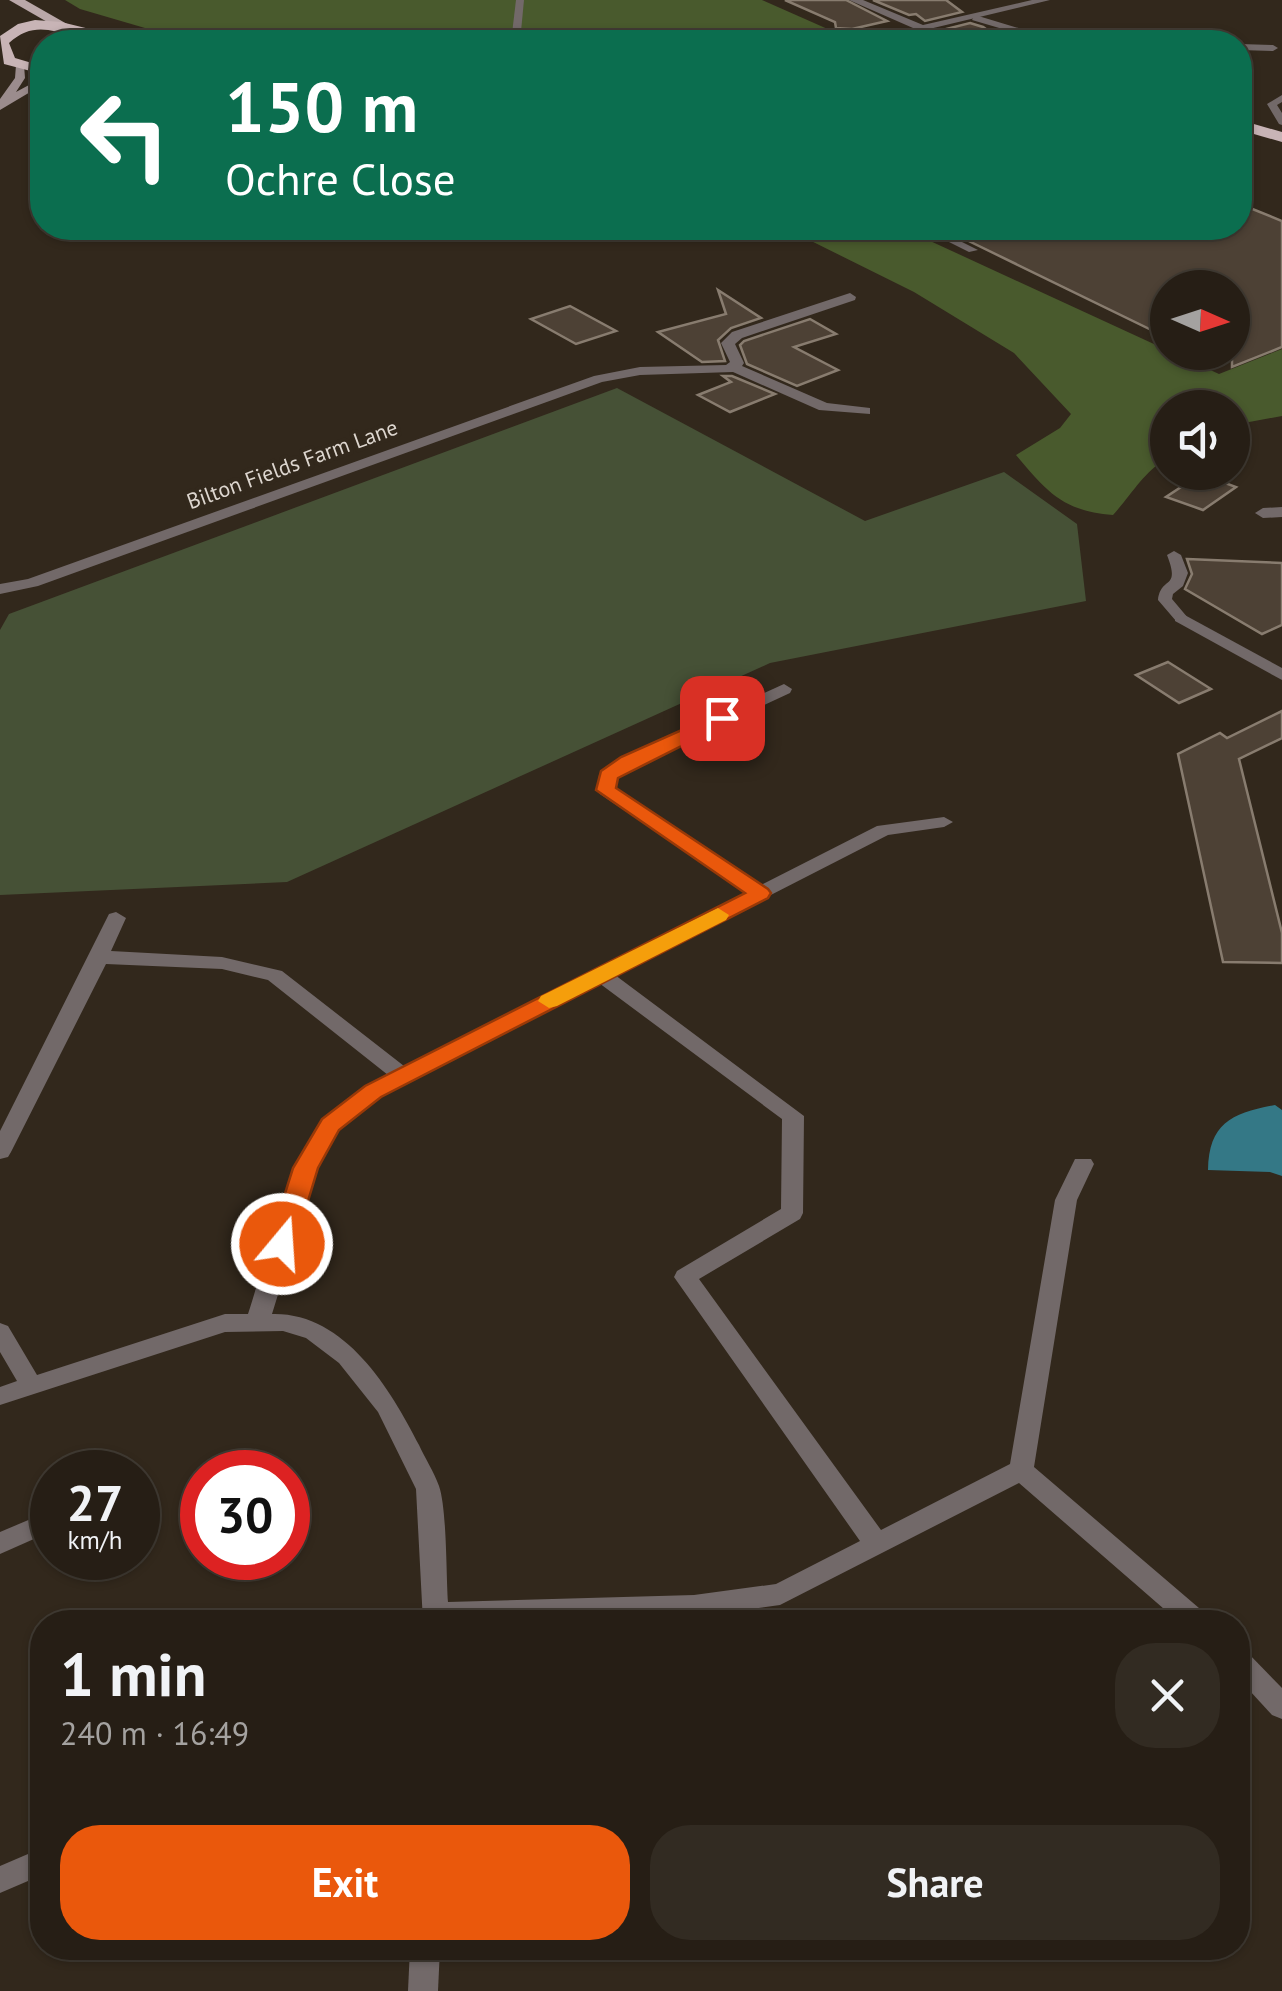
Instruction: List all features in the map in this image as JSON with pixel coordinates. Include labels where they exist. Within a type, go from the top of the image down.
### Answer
[{"type":"highway","points":[[30,68],[9,61],[1,38],[26,27],[62,24],[77,30]]},
{"type":"highway","points":[[1252,129],[1282,138]]},
{"type":"main road","points":[[15,0],[62,24]]},
{"type":"main road","points":[[1,105],[20,78],[20,67]]},
{"type":"main road","points":[[1,105],[30,88]]},
{"type":"street","points":[[854,0],[922,28]]},
{"type":"street","points":[[917,30],[1045,0]]},
{"type":"street","points":[[850,297],[736,334],[728,343],[736,363],[732,367],[824,407],[865,411]]},
{"type":"street","name":"Bilton Fields Farm Lane","points":[[0,588],[32,583],[599,379],[640,370],[712,372],[732,367]]},
{"type":"street","points":[[1263,513],[1282,512]]},
{"type":"street","points":[[1181,618],[1282,675]]},
{"type":"street","points":[[760,893],[606,790],[608,775],[628,762],[784,689]]},
{"type":"street","points":[[258,1320],[306,1168],[330,1125],[373,1092],[884,830],[944,822]]},
{"type":"street","points":[[0,1152],[116,918]]},
{"type":"street","points":[[99,956],[222,963],[275,974],[403,1076]]},
{"type":"street","points":[[601,975],[794,1116],[792,1213],[685,1277],[876,1544]]},
{"type":"street","points":[[1021,1470],[1066,1200],[1083,1164]]},
{"type":"street","points":[[0,1396],[225,1323],[284,1322],[314,1332],[347,1357],[386,1406],[428,1489],[436,1610]]},
{"type":"street","points":[[0,1332],[32,1384]]},
{"type":"street","points":[[608,1610],[694,1606],[780,1594],[1021,1470]]},
{"type":"street","points":[[1021,1470],[1183,1610]]},
{"type":"street","points":[[0,1544],[30,1530]]},
{"type":"street","points":[[1250,1673],[1282,1706]]},
{"type":"street","points":[[0,1880],[30,1866]]},
{"type":"street","points":[[424,1991],[425,1960]]},
{"type":"lane","points":[[517,30],[520,0]]},
{"type":"lane","points":[[975,18],[1016,30]]},
{"type":"lane","points":[[1252,47],[1273,48]]},
{"type":"lane","points":[[1263,132],[1282,122],[1272,104],[1282,98]]},
{"type":"lane","points":[[952,240],[974,250]]},
{"type":"lane","points":[[1174,555],[1181,573],[1178,583],[1166,592],[1165,600],[1181,618]]},
{"type":"green space","points":[[65,0],[762,0],[830,30],[152,30],[80,9]]},
{"type":"green space","points":[[809,240],[928,240],[1150,342],[1150,370],[1210,370],[1219,374],[1250,370],[1250,362],[1282,349],[1282,416],[1250,422],[1250,390],[1150,390],[1150,471],[1113,515],[1096,513],[1057,497],[1016,455],[1060,428],[1071,414],[1014,353],[914,292]]},
{"type":"green space","points":[[617,388],[865,521],[1004,472],[1077,524],[1086,601],[770,663],[287,882],[0,895],[0,630],[9,614]]},
{"type":"water","points":[[1275,1105],[1282,1110],[1282,1176],[1270,1172],[1208,1170],[1213,1141],[1226,1123],[1247,1112]]},
{"type":"building","points":[[785,0],[846,0],[887,21],[852,29],[836,28],[835,22]]},
{"type":"building","points":[[873,0],[946,0],[962,12],[925,21],[916,14],[909,15]]},
{"type":"building","points":[[970,23],[987,30],[942,30]]},
{"type":"building","points":[[1252,209],[1282,221],[1282,347],[1250,360],[1250,270],[1150,270],[1150,329],[967,240],[1252,240]]},
{"type":"building","points":[[718,290],[761,318],[731,328],[718,340],[725,361],[702,362],[658,332],[726,314]]},
{"type":"building","points":[[570,306],[616,331],[576,344],[531,319]]},
{"type":"building","points":[[810,319],[836,334],[794,347],[838,370],[797,386],[747,364],[740,345],[744,341]]},
{"type":"building","points":[[723,376],[775,394],[730,412],[698,395],[731,382]]},
{"type":"building","points":[[1177,490],[1232,490],[1203,510],[1166,497]]},
{"type":"building","points":[[1187,559],[1282,563],[1282,625],[1262,634],[1185,589],[1192,574]]},
{"type":"building","points":[[1168,662],[1211,689],[1179,703],[1136,675]]},
{"type":"building","points":[[1282,711],[1282,738],[1239,759],[1282,933],[1282,963],[1223,962],[1178,754],[1220,733],[1227,738]]},
{"type":"slow traffic","points":[[549,1001],[718,915]]},
{"type":"route","points":[[282,1244],[306,1168],[330,1125],[373,1092],[760,893],[606,790],[608,775],[628,762],[722,718]]}]
